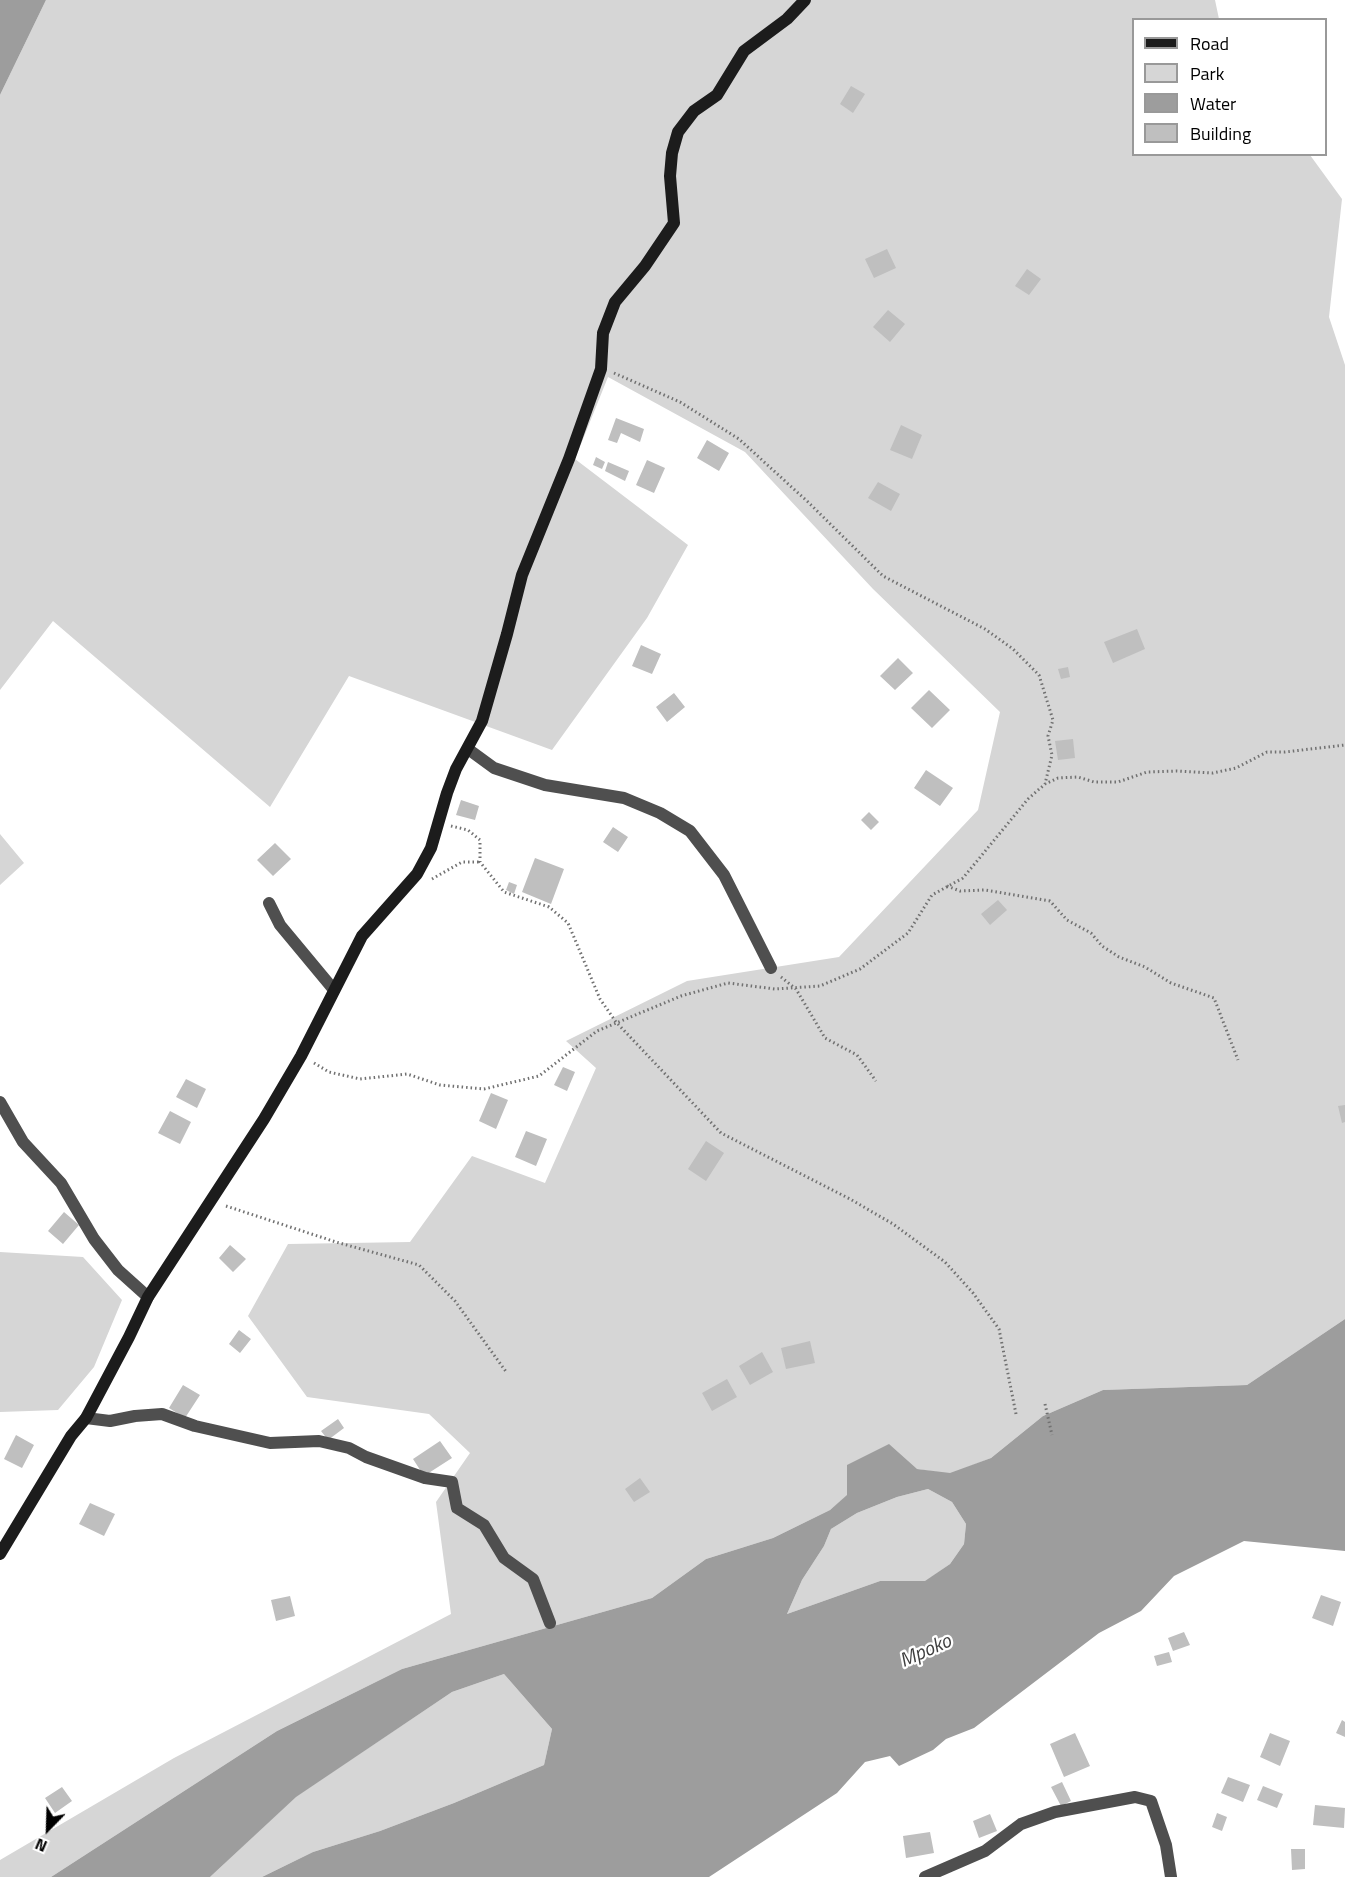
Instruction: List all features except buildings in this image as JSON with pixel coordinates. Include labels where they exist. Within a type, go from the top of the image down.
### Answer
[{"type":"street","points":[[0,1554],[71,1436],[86,1418],[148,1297],[264,1119],[301,1056],[362,936],[417,874],[431,848],[453,777],[482,720],[522,575],[569,459],[601,369],[603,333],[615,302],[645,266],[674,223],[670,176],[672,153],[678,132],[694,111],[717,95],[744,51],[787,19],[805,0]]},
{"type":"street","points":[[468,749],[494,768],[545,785],[624,798],[660,813],[690,831],[724,875],[771,968]]},
{"type":"street","points":[[269,903],[280,926],[334,990]]},
{"type":"street","points":[[0,1102],[23,1142],[61,1183],[94,1239],[118,1270],[148,1297]]},
{"type":"street","points":[[86,1418],[110,1421],[162,1414],[195,1426],[270,1443],[319,1441],[349,1448],[366,1457],[424,1478],[452,1482],[457,1508],[484,1525],[504,1558],[533,1579],[549,1623]]},
{"type":"street","points":[[925,1877],[985,1851],[1021,1824],[1055,1812],[1136,1797],[1151,1801],[1167,1845],[1171,1877]]},
{"type":"path","points":[[601,369],[680,402],[739,439],[808,502],[883,576],[985,629],[1013,649],[1039,675],[1053,720],[1048,736],[1052,755],[1045,784]]},
{"type":"path","points":[[301,1056],[329,1072],[360,1079],[406,1074],[440,1085],[484,1089],[539,1076],[597,1031],[681,996],[728,983],[774,989],[820,986],[860,969],[908,933],[932,895],[963,879],[1028,799],[1045,784],[1058,778],[1078,777],[1094,782],[1118,782],[1147,772],[1213,773],[1236,768],[1267,752],[1345,745]]},
{"type":"path","points":[[438,822],[468,830],[480,840],[480,862],[504,892],[549,907],[568,923],[600,999],[616,1022],[721,1133],[850,1199],[893,1224],[945,1262],[973,1293],[999,1329],[1016,1414]]},
{"type":"path","points":[[432,879],[462,862],[480,862]]},
{"type":"path","points":[[947,886],[960,891],[985,890],[1050,901],[1067,920],[1091,933],[1102,946],[1119,957],[1145,967],[1171,983],[1214,998],[1238,1060]]},
{"type":"path","points":[[771,968],[796,989],[825,1038],[857,1055],[876,1081]]},
{"type":"path","points":[[210,1201],[336,1242],[419,1265],[455,1301],[507,1372]]},
{"type":"path","points":[[1045,1404],[1052,1435]]},
{"type":"green space","points":[[46,0],[1215,0],[1219,18],[1132,18],[1132,156],[1311,156],[1342,199],[1329,317],[1345,365],[1345,1319],[1247,1385],[1103,1390],[1043,1416],[991,1458],[950,1474],[917,1469],[848,1495],[830,1510],[773,1538],[706,1559],[652,1598],[402,1669],[277,1731],[51,1877],[0,1877],[0,1860],[174,1758],[451,1614],[436,1502],[470,1453],[429,1414],[307,1397],[248,1316],[288,1244],[410,1242],[472,1156],[545,1183],[596,1068],[566,1041],[687,981],[839,957],[978,810],[1000,712],[873,589],[745,452],[608,377],[575,459],[688,545],[647,618],[552,750],[349,676],[270,807],[53,621],[0,690],[0,95]]},
{"type":"green space","points":[[0,834],[24,863],[0,885]]},
{"type":"green space","points":[[0,1252],[83,1257],[122,1300],[94,1367],[58,1410],[0,1412]]},
{"type":"green space","points":[[928,1489],[952,1502],[966,1524],[964,1544],[950,1564],[926,1581],[880,1581],[787,1614],[802,1580],[824,1546],[831,1529],[857,1513],[897,1497]]},
{"type":"green space","points":[[504,1674],[552,1729],[544,1765],[380,1831],[313,1852],[262,1877],[210,1877],[295,1797],[452,1692]]},
{"type":"water","points":[[0,0],[46,0],[0,95]]},
{"type":"water","name":"Mpoko","points":[[1345,1319],[1345,1551],[1244,1541],[1174,1576],[1141,1611],[1099,1633],[974,1728],[946,1739],[933,1750],[899,1766],[890,1756],[865,1762],[837,1793],[709,1877],[262,1877],[313,1852],[380,1831],[544,1765],[552,1729],[504,1674],[452,1692],[296,1797],[210,1877],[51,1877],[277,1731],[402,1669],[652,1598],[706,1559],[773,1538],[830,1510],[847,1495],[847,1465],[889,1444],[917,1469],[950,1473],[991,1458],[1043,1416],[1103,1390],[1247,1385]],"holes":[[[928,1489],[952,1502],[966,1524],[964,1544],[950,1564],[925,1581],[880,1581],[787,1614],[802,1580],[824,1546],[831,1529],[857,1513],[897,1497]]]}]
